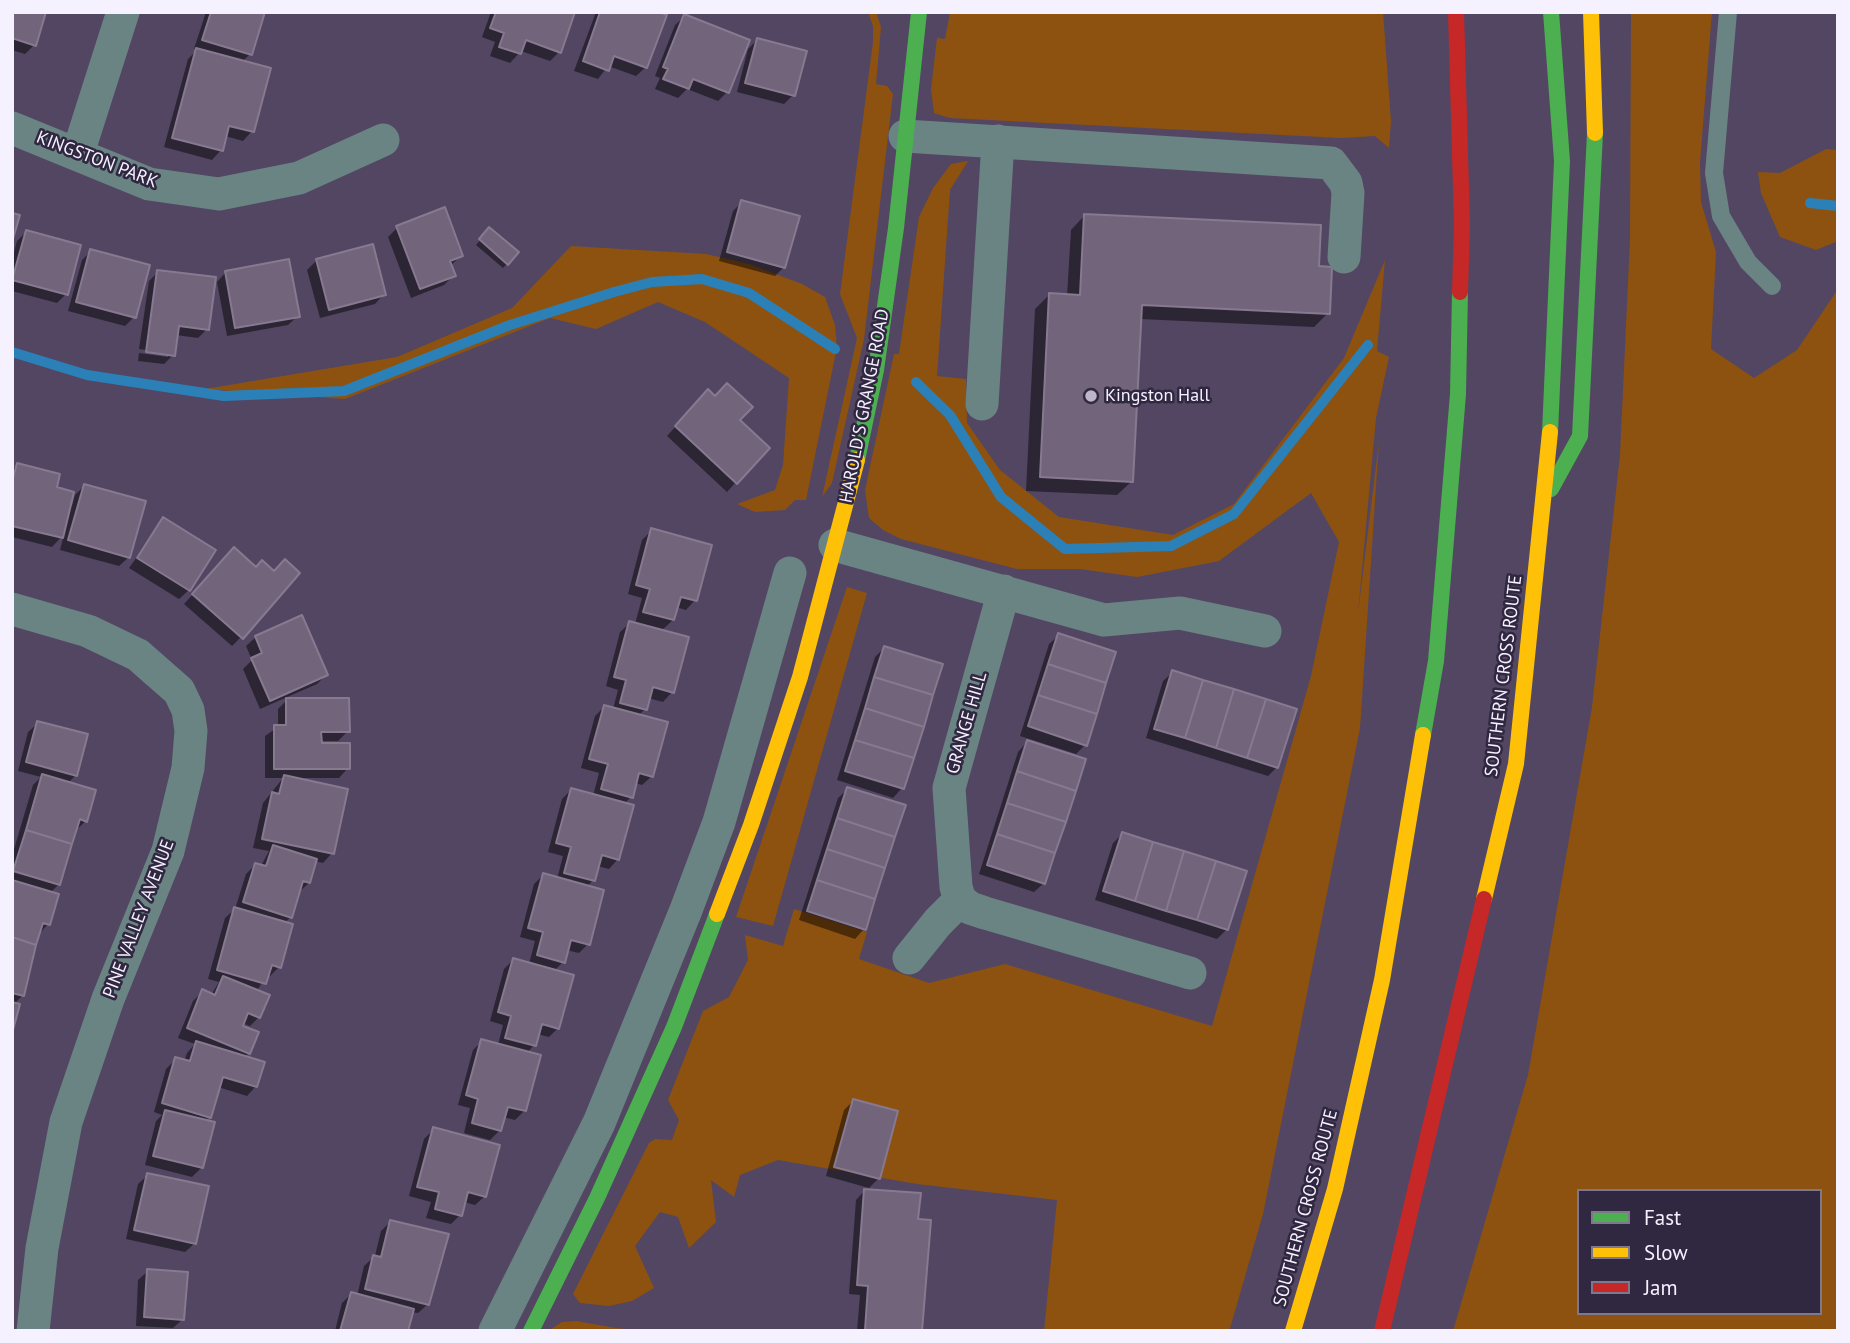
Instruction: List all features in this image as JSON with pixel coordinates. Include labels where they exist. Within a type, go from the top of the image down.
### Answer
[{"type":"main road","name":"HAROLD'S GRANGE ROAD","points":[[701,915],[778,750],[835,545],[876,370],[919,12]]},
{"type":"main road","name":"SOUTHERN CROSS ROUTE","points":[[1293,1331],[1335,1189],[1382,980],[1436,661],[1458,394],[1462,225],[1457,12]]},
{"type":"main road","name":"SOUTHERN CROSS ROUTE","points":[[1382,1331],[1516,764],[1549,453],[1562,162],[1550,12]]},
{"type":"main road","points":[[1543,503],[1580,436],[1595,137],[1591,12]]},
{"type":"main road","name":"HAROLD'S GRANGE ROAD","points":[[530,1331],[550,1259]]},
{"type":"street","points":[[78,153],[123,12]]},
{"type":"street","name":"KINGSTON PARK","points":[[12,128],[149,184],[219,194],[299,178],[383,141]]},
{"type":"street","points":[[905,136],[1331,163],[1346,183],[1348,193],[1344,257]]},
{"type":"street","points":[[982,404],[998,141]]},
{"type":"street","points":[[835,545],[1104,620],[1180,613],[1265,631]]},
{"type":"street","name":"HAROLD'S GRANGE ROAD","points":[[495,1331],[550,1259],[633,1083],[701,915],[719,822],[790,573]]},
{"type":"street","name":"GRANGE HILL","points":[[960,900],[956,887],[949,788],[1004,591]]},
{"type":"street","name":"PINE VALLEY AVENUE","points":[[12,609],[88,631],[138,655],[179,691],[188,710],[191,731],[188,768],[168,851],[103,1010],[66,1122],[42,1248],[33,1331]]},
{"type":"street","points":[[743,739],[778,750]]},
{"type":"street","points":[[909,958],[960,900],[970,908],[985,913],[1190,973]]},
{"type":"lane","points":[[1728,12],[1714,173],[1721,216],[1748,262],[1772,286]]},
{"type":"shaded area","points":[[868,12],[876,12],[881,27],[876,84],[887,86],[893,94],[864,339],[832,483],[822,497],[857,338],[840,294],[873,42],[873,26]]},
{"type":"shaded area","points":[[950,12],[1383,12],[1391,121],[1389,148],[1375,136],[1341,138],[950,118],[934,113],[931,89],[937,38],[945,39]]},
{"type":"shaded area","points":[[1631,12],[1712,12],[1700,162],[1701,202],[1716,252],[1711,349],[1754,378],[1797,350],[1838,289],[1838,1331],[1453,1331],[1528,1075],[1592,707],[1620,455],[1630,239]]},
{"type":"shaded area","points":[[1826,149],[1838,150],[1838,241],[1816,250],[1780,237],[1761,193],[1758,172],[1780,173]]},
{"type":"shaded area","points":[[968,161],[950,190],[937,376],[966,379],[967,423],[1000,470],[1059,517],[1173,535],[1234,504],[1344,358],[1385,260],[1377,351],[1389,357],[1376,418],[1358,613],[1379,441],[1360,728],[1263,1214],[1229,1331],[1044,1331],[1057,1200],[917,1184],[778,1160],[740,1175],[734,1197],[711,1180],[716,1222],[689,1248],[678,1217],[660,1212],[635,1246],[654,1288],[632,1301],[609,1306],[580,1303],[573,1294],[649,1143],[655,1139],[672,1140],[679,1120],[668,1100],[703,1011],[729,997],[748,960],[745,935],[783,946],[794,909],[867,932],[859,959],[929,983],[1005,964],[1212,1026],[1311,676],[1339,542],[1311,493],[1219,561],[1137,577],[1080,569],[1017,569],[901,539],[883,530],[869,518],[865,490],[894,354],[899,354],[919,217],[933,188],[951,164]]},
{"type":"shaded area","points":[[571,246],[706,254],[749,264],[802,284],[825,297],[835,325],[837,347],[806,500],[795,500],[785,510],[755,512],[737,504],[775,490],[783,465],[789,378],[705,322],[658,302],[596,329],[550,318],[345,399],[205,389],[397,357],[512,308]]},
{"type":"shaded area","points":[[847,587],[867,593],[773,926],[736,917]]},
{"type":"shaded area","points":[[576,1321],[644,1331],[548,1331],[562,1322]]},
{"type":"building","points":[[12,12],[46,12],[36,46],[12,38]]},
{"type":"building","points":[[211,12],[265,12],[252,55],[202,40]]},
{"type":"building","points":[[496,12],[575,12],[561,53],[526,40],[521,54],[499,47],[504,33],[490,28]]},
{"type":"building","points":[[600,12],[659,12],[667,15],[647,68],[614,56],[609,71],[583,61]]},
{"type":"building","points":[[684,14],[750,40],[729,93],[693,79],[689,89],[663,79],[668,69],[663,67]]},
{"type":"building","points":[[757,38],[807,51],[795,96],[745,83]]},
{"type":"building","points":[[196,48],[271,68],[254,132],[229,126],[223,151],[172,138]]},
{"type":"building","points":[[741,200],[800,216],[785,268],[727,252]]},
{"type":"building","points":[[445,207],[463,256],[450,261],[456,276],[420,289],[396,226]]},
{"type":"building","points":[[12,213],[20,215],[12,242]]},
{"type":"building","name":"Kingston Hall","points":[[1084,214],[1321,225],[1319,266],[1332,267],[1330,314],[1142,305],[1133,482],[1040,477],[1049,293],[1080,295]]},
{"type":"building","points":[[489,227],[519,252],[508,265],[479,239]]},
{"type":"building","points":[[26,230],[81,245],[68,295],[12,280]]},
{"type":"building","points":[[373,244],[386,295],[329,310],[316,259]]},
{"type":"building","points":[[90,249],[150,265],[136,318],[76,302]]},
{"type":"building","points":[[289,259],[300,317],[235,328],[225,271]]},
{"type":"building","points":[[157,270],[216,277],[209,330],[179,326],[175,356],[146,352]]},
{"type":"building","points":[[727,383],[753,407],[740,420],[770,448],[737,484],[675,426],[708,389],[715,396]]},
{"type":"building","points":[[17,463],[60,474],[57,487],[74,492],[63,538],[12,526],[12,482]]},
{"type":"building","points":[[84,484],[146,501],[130,558],[68,540]]},
{"type":"building","points":[[163,517],[216,550],[190,591],[137,558]]},
{"type":"building","points":[[651,528],[712,545],[697,601],[681,597],[674,620],[643,612],[650,589],[636,585]]},
{"type":"building","points":[[234,547],[256,567],[262,560],[274,571],[285,559],[300,573],[243,639],[192,594]]},
{"type":"building","points":[[302,615],[328,675],[270,701],[251,658],[262,653],[255,636]]},
{"type":"building","points":[[629,621],[689,637],[674,693],[653,687],[647,710],[620,703],[626,680],[614,677]]},
{"type":"building","points":[[1058,633],[1116,652],[1106,683],[1048,664]]},
{"type":"building","points":[[884,646],[943,664],[933,695],[874,677]]},
{"type":"building","points":[[1048,664],[1106,683],[1097,714],[1038,695]]},
{"type":"building","points":[[1172,670],[1203,680],[1185,738],[1154,729]]},
{"type":"building","points":[[874,677],[933,695],[924,727],[865,708]]},
{"type":"building","points":[[1203,680],[1234,689],[1216,748],[1185,738]]},
{"type":"building","points":[[1234,689],[1266,699],[1247,758],[1216,748]]},
{"type":"building","points":[[1038,695],[1097,714],[1087,746],[1028,726]]},
{"type":"building","points":[[286,698],[349,698],[350,732],[321,732],[322,743],[350,743],[350,769],[274,769],[274,725],[286,725]]},
{"type":"building","points":[[1266,699],[1297,709],[1278,768],[1247,758]]},
{"type":"building","points":[[604,705],[668,722],[653,777],[639,773],[633,798],[601,789],[608,764],[589,759]]},
{"type":"building","points":[[865,708],[924,727],[914,758],[855,740]]},
{"type":"building","points":[[37,721],[88,734],[77,776],[26,762]]},
{"type":"building","points":[[855,740],[914,758],[904,789],[845,771]]},
{"type":"building","points":[[1027,740],[1086,759],[1076,791],[1017,771]]},
{"type":"building","points":[[1017,771],[1076,791],[1066,822],[1007,803]]},
{"type":"building","points":[[42,774],[96,790],[87,822],[80,819],[72,844],[26,830]]},
{"type":"building","points":[[284,775],[348,789],[334,854],[262,839],[272,792],[279,794]]},
{"type":"building","points":[[847,787],[906,805],[895,837],[837,818]]},
{"type":"building","points":[[571,788],[634,805],[619,860],[602,855],[595,881],[564,873],[571,847],[556,843]]},
{"type":"building","points":[[1007,803],[1066,822],[1055,853],[997,834]]},
{"type":"building","points":[[837,818],[895,837],[885,868],[827,849]]},
{"type":"building","points":[[26,830],[72,844],[60,885],[13,871]]},
{"type":"building","points":[[1122,832],[1153,842],[1135,901],[1103,891]]},
{"type":"building","points":[[997,834],[1055,853],[1045,884],[987,865]]},
{"type":"building","points":[[1153,842],[1184,851],[1166,911],[1135,901]]},
{"type":"building","points":[[273,845],[317,859],[310,883],[303,881],[292,918],[243,902],[255,863],[266,866]]},
{"type":"building","points":[[827,849],[885,868],[875,899],[817,880]]},
{"type":"building","points":[[1184,851],[1216,861],[1197,920],[1166,911]]},
{"type":"building","points":[[1216,861],[1247,871],[1228,930],[1197,920]]},
{"type":"building","points":[[543,873],[604,890],[590,945],[571,940],[565,963],[537,955],[543,932],[528,928]]},
{"type":"building","points":[[12,880],[59,894],[50,925],[43,923],[36,945],[12,937]]},
{"type":"building","points":[[817,880],[875,899],[866,930],[807,911]]},
{"type":"building","points":[[234,907],[293,924],[281,968],[272,965],[266,984],[217,970]]},
{"type":"building","points":[[12,937],[36,945],[24,996],[12,993]]},
{"type":"building","points":[[513,958],[574,975],[559,1029],[542,1024],[536,1046],[505,1038],[511,1016],[498,1012]]},
{"type":"building","points":[[223,976],[270,995],[260,1018],[248,1013],[243,1026],[259,1032],[250,1054],[187,1028],[202,989],[215,995]]},
{"type":"building","points":[[12,1002],[20,1004],[13,1030],[12,1030]]},
{"type":"building","points":[[481,1039],[541,1055],[526,1111],[508,1107],[501,1131],[472,1123],[478,1099],[466,1095]]},
{"type":"building","points":[[196,1041],[265,1062],[257,1087],[223,1077],[211,1118],[162,1103],[175,1057],[190,1061]]},
{"type":"building","points":[[853,1099],[898,1111],[880,1179],[834,1167]]},
{"type":"building","points":[[165,1110],[215,1122],[203,1168],[153,1156]]},
{"type":"building","points":[[433,1127],[500,1145],[486,1197],[468,1192],[462,1216],[435,1209],[439,1192],[417,1187]]},
{"type":"building","points":[[147,1173],[209,1186],[196,1244],[134,1230]]},
{"type":"building","points":[[864,1189],[921,1193],[918,1219],[931,1220],[922,1331],[865,1330],[868,1286],[857,1285]]},
{"type":"building","points":[[390,1220],[449,1234],[429,1305],[365,1289],[373,1255],[381,1257]]},
{"type":"building","points":[[147,1269],[188,1272],[184,1320],[144,1317]]},
{"type":"building","points":[[351,1292],[414,1309],[408,1331],[340,1331]]},
{"type":"waterway","points":[[1810,203],[1838,206]]},
{"type":"waterway","points":[[12,352],[87,375],[224,396],[344,391],[510,325],[614,292],[652,282],[702,279],[749,293],[835,349]]},
{"type":"waterway","points":[[916,382],[950,415],[1001,497],[1065,549],[1171,546],[1234,514],[1368,345]]},
{"type":"traffic: fast","points":[[857,460],[876,370],[896,228],[919,12]]},
{"type":"traffic: fast","points":[[1550,432],[1562,161],[1551,12]]},
{"type":"traffic: fast","points":[[1551,489],[1580,436],[1595,133]]},
{"type":"traffic: fast","points":[[1423,735],[1436,661],[1458,394],[1460,292]]},
{"type":"traffic: fast","points":[[531,1331],[597,1198],[674,1027],[717,914]]},
{"type":"traffic: slow","points":[[1591,12],[1595,133]]},
{"type":"traffic: slow","points":[[1484,899],[1516,764],[1550,432]]},
{"type":"traffic: slow","points":[[717,914],[751,825],[800,677],[857,460]]},
{"type":"traffic: slow","points":[[1293,1331],[1335,1189],[1382,980],[1423,735]]},
{"type":"traffic: jam","points":[[1456,12],[1462,225],[1460,292]]},
{"type":"traffic: jam","points":[[1382,1331],[1484,899]]},
{"type":"place","name":"Kingston Hall","points":[[1091,396]]}]
